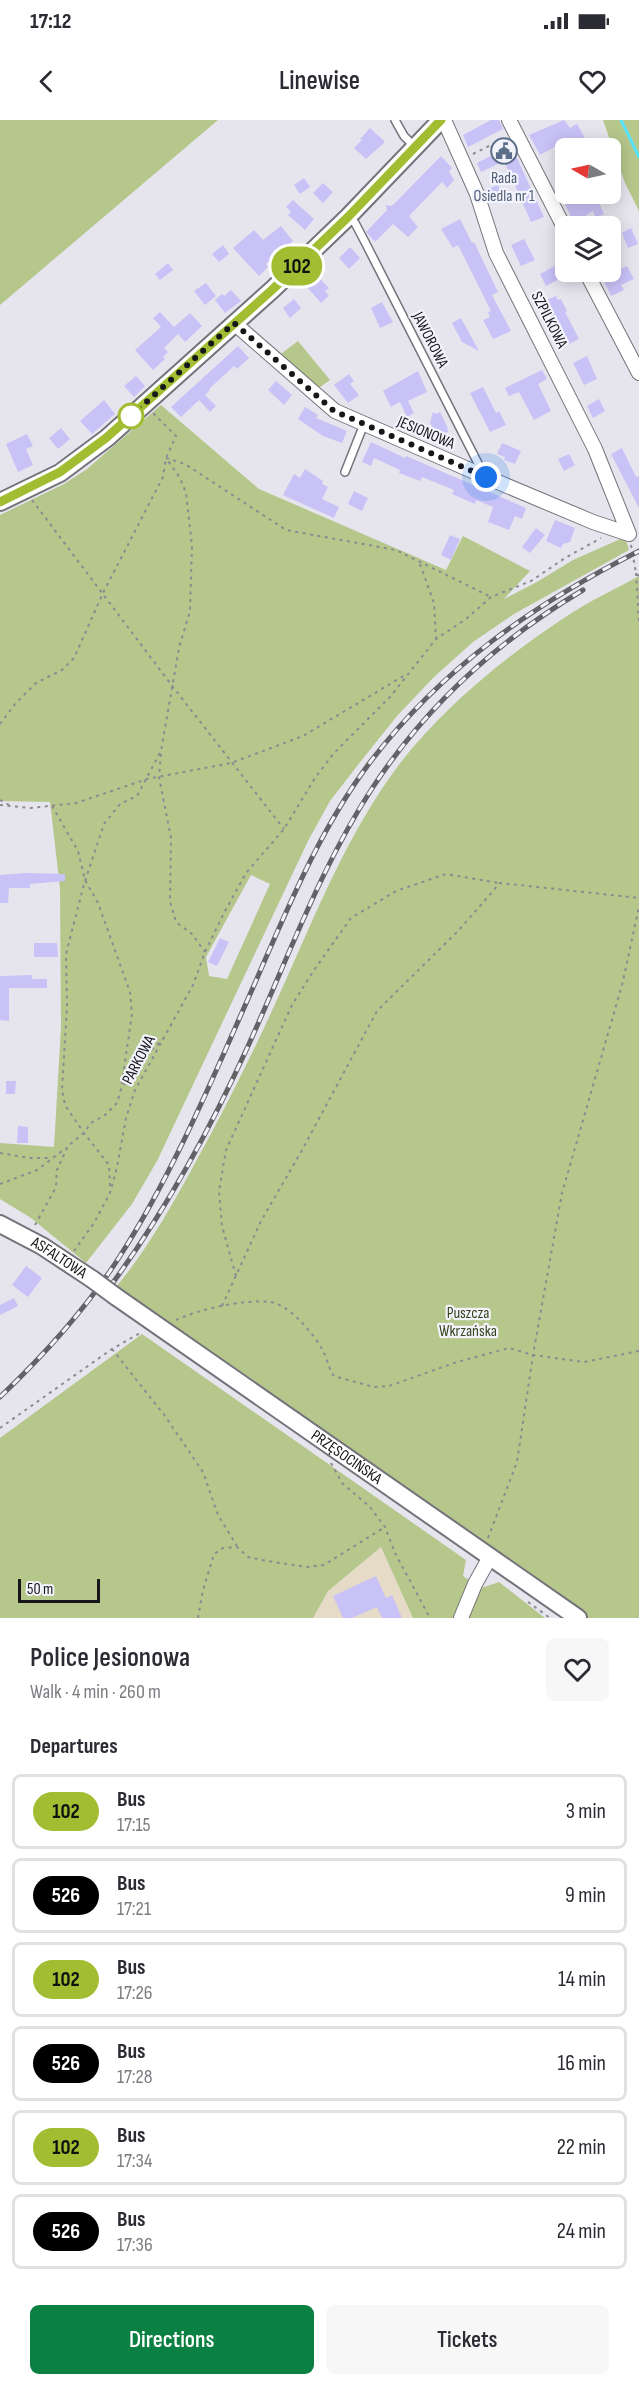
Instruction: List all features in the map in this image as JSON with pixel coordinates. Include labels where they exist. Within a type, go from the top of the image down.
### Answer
[{"type":"street","points":[[0,502],[25,491],[78,461],[145,404],[348,217],[443,120]]},
{"type":"street","name":"SZPILKOWA","points":[[443,120],[477,194],[496,252],[595,449],[629,534]]},
{"type":"street","points":[[512,126],[558,216]]},
{"type":"street","points":[[591,282],[639,372]]},
{"type":"street","name":"JESIONOWA","points":[[234,323],[334,411],[486,477],[594,522],[629,534]]},
{"type":"street","name":"ASFALTOWA","points":[[0,1224],[24,1235],[115,1296]]},
{"type":"street","name":"PRZĘSOCIŃSKA","points":[[115,1296],[578,1618]]},
{"type":"street","points":[[461,1618],[486,1554]]},
{"type":"lane","points":[[396,120],[404,136],[415,147]]},
{"type":"lane","name":"JAWOROWA","points":[[348,217],[355,223],[486,477]]},
{"type":"lane","points":[[345,472],[364,424]]},
{"type":"path","points":[[462,159],[512,126]]},
{"type":"path","points":[[0,724],[15,704],[36,683],[62,670],[74,658],[103,593],[164,477],[166,458],[176,436],[145,404]]},
{"type":"path","points":[[166,458],[185,464],[286,530],[396,550],[491,597],[515,590],[564,558],[599,539],[629,534],[638,574],[639,621]]},
{"type":"path","points":[[166,458],[180,478],[186,493],[192,546],[190,611],[179,648],[161,751],[159,777],[171,838],[170,901],[176,922],[192,934],[205,952]]},
{"type":"path","points":[[25,491],[231,763],[284,829]]},
{"type":"path","points":[[419,562],[434,603],[436,639]]},
{"type":"path","name":"PARKOWA","points":[[67,1262],[94,1223],[110,1193],[126,1118],[135,1090],[194,985],[205,952],[246,873],[284,829],[315,778],[334,753],[390,697],[436,639],[466,620],[491,597]]},
{"type":"path","points":[[0,805],[30,808],[76,803],[147,779],[231,763],[303,735],[407,674]]},
{"type":"path","points":[[110,1193],[108,1165],[65,1105],[62,1090],[67,1006],[66,954],[85,880],[104,824],[120,804],[137,796],[161,751]]},
{"type":"path","points":[[0,800],[12,806]]},
{"type":"path","points":[[0,1184],[37,1170],[68,1146],[84,1133],[91,1123],[105,1115],[117,1103],[122,1089],[132,1014],[130,992],[98,903],[85,880],[78,851],[52,806]]},
{"type":"path","points":[[236,1276],[222,1226],[219,1191],[226,1150],[291,1005],[351,918],[396,891],[446,874],[500,883],[639,898]]},
{"type":"path","points":[[222,1306],[261,1221],[301,1152],[376,1011],[458,931],[500,883]]},
{"type":"path","points":[[486,1554],[517,1462],[533,1355],[562,1193],[622,985],[639,907]]},
{"type":"path","points":[[122,1089],[140,1061],[165,1037]]},
{"type":"path","points":[[35,1225],[55,1189],[56,1172],[68,1146]]},
{"type":"path","points":[[0,1153],[30,1158],[52,1158]]},
{"type":"path","points":[[0,1428],[112,1349],[142,1332],[222,1306],[272,1302],[301,1322],[324,1351],[329,1369],[334,1376],[374,1387],[389,1386],[458,1362],[509,1348],[533,1355],[584,1362],[639,1351]]},
{"type":"path","points":[[112,1349],[165,1416],[203,1472],[218,1515],[237,1546],[248,1557],[307,1567],[324,1565],[385,1527]]},
{"type":"path","points":[[326,1454],[342,1483],[370,1507],[385,1527],[395,1552],[430,1618]]},
{"type":"path","points":[[198,1618],[203,1590],[214,1554],[223,1548],[237,1546]]},
{"type":"shaded area","points":[[381,1547],[413,1618],[313,1618],[328,1591]]},
{"type":"green space","points":[[0,120],[218,120],[0,305]]},
{"type":"green space","points":[[603,120],[639,120],[639,211],[621,172],[621,138],[609,138]]},
{"type":"green space","points":[[298,341],[330,380],[316,390],[278,356]]},
{"type":"green space","points":[[161,405],[259,489],[446,570],[463,536],[530,571],[504,599],[573,560],[625,537],[629,550],[514,614],[473,642],[433,678],[397,716],[330,801],[308,841],[157,1161],[132,1204],[86,1263],[31,1218],[0,1199],[0,1143],[54,1147],[61,1027],[60,888],[50,802],[0,801],[0,515],[64,484],[87,469]],"holes":[[[251,875],[270,884],[227,979],[209,976],[206,957]]]},
{"type":"green space","name":"Puszcza Wkrzańska","points":[[639,576],[639,1618],[588,1618],[250,1378],[116,1287],[158,1228],[206,1142],[264,1029],[323,897],[351,841],[401,762],[456,702],[498,666],[573,612]]},
{"type":"green space","points":[[142,1334],[466,1560],[463,1576],[469,1580],[468,1592],[455,1618],[413,1618],[381,1547],[328,1591],[313,1618],[0,1618],[0,1438]]},
{"type":"green space","points":[[499,1582],[545,1618],[465,1618],[478,1589]]},
{"type":"building","points":[[491,120],[499,120],[503,129],[468,147],[463,135]]},
{"type":"building","points":[[564,120],[570,128],[577,124],[585,138],[555,138],[555,147],[540,155],[529,135]]},
{"type":"building","points":[[370,128],[385,142],[366,159],[354,148]]},
{"type":"building","points":[[511,145],[544,217],[531,222],[504,161],[481,172],[477,163]]},
{"type":"building","points":[[441,156],[452,168],[449,171],[454,180],[447,188],[442,182],[409,216],[418,227],[408,237],[393,224],[375,242],[366,232],[387,210],[386,205],[391,206],[395,203]]},
{"type":"building","points":[[304,178],[310,187],[300,194],[294,185]]},
{"type":"building","points":[[323,183],[333,192],[323,203],[313,193]]},
{"type":"building","points":[[498,185],[502,194],[489,200],[485,190]]},
{"type":"building","points":[[293,200],[314,219],[305,230],[288,215],[291,212],[286,207]]},
{"type":"building","points":[[565,204],[599,204],[604,214],[595,216],[593,211],[585,216],[571,216]]},
{"type":"building","points":[[460,219],[498,292],[492,295],[511,331],[493,339],[483,320],[490,317],[488,312],[491,311],[458,245],[453,248],[441,229]]},
{"type":"building","points":[[281,226],[293,241],[266,264],[268,267],[259,276],[233,248],[254,230],[263,240]]},
{"type":"building","points":[[631,228],[638,244],[628,248],[622,233]]},
{"type":"building","points":[[524,239],[535,260],[521,266],[511,245]]},
{"type":"building","points":[[223,245],[229,254],[219,262],[212,254]]},
{"type":"building","points":[[350,247],[360,258],[349,269],[339,258]]},
{"type":"building","points":[[168,263],[173,270],[160,280],[155,274]]},
{"type":"building","points":[[555,266],[555,281],[546,286],[540,274]]},
{"type":"building","points":[[627,266],[634,279],[621,285],[624,290],[611,296],[604,282],[621,282],[621,269]]},
{"type":"building","points":[[318,277],[329,288],[325,291],[329,296],[321,303],[307,287]]},
{"type":"building","points":[[206,283],[216,296],[205,305],[194,291]]},
{"type":"building","points":[[231,290],[241,301],[225,313],[215,300]]},
{"type":"building","points":[[556,296],[558,300],[561,299],[579,339],[559,349],[552,335],[556,333],[542,302]]},
{"type":"building","points":[[294,299],[301,308],[290,318],[283,308]]},
{"type":"building","points":[[382,302],[393,322],[380,328],[371,308]]},
{"type":"building","points":[[160,312],[174,327],[190,313],[202,326],[185,342],[178,334],[164,348],[168,352],[163,357],[165,359],[153,370],[135,350],[161,327],[153,318]]},
{"type":"building","points":[[461,318],[479,351],[462,342],[452,323]]},
{"type":"building","points":[[238,346],[249,358],[237,369],[234,366],[209,389],[205,395],[216,406],[210,412],[199,400],[181,417],[171,407]]},
{"type":"building","points":[[587,356],[597,379],[584,385],[573,363]]},
{"type":"building","points":[[542,370],[547,379],[538,384],[551,411],[534,420],[519,392],[509,396],[505,388]]},
{"type":"building","points":[[418,371],[427,392],[408,401],[414,413],[407,417],[400,402],[391,407],[383,391]]},
{"type":"building","points":[[349,374],[354,381],[350,384],[359,395],[348,403],[334,385]]},
{"type":"building","points":[[136,376],[145,386],[134,397],[124,386]]},
{"type":"building","points":[[276,381],[292,395],[284,405],[268,390]]},
{"type":"building","points":[[483,387],[496,413],[499,411],[506,425],[490,432],[470,393]]},
{"type":"building","points":[[599,399],[605,411],[593,418],[587,406]]},
{"type":"building","points":[[104,400],[115,414],[92,434],[80,421]]},
{"type":"building","points":[[305,407],[318,415],[316,418],[347,431],[342,443],[323,436],[298,419]]},
{"type":"building","points":[[433,412],[436,414],[440,412],[448,432],[438,436],[430,423]]},
{"type":"building","points":[[61,428],[70,439],[58,449],[49,438]]},
{"type":"building","points":[[27,434],[33,446],[26,449],[33,465],[18,472],[6,444]]},
{"type":"building","points":[[371,442],[526,508],[522,519],[515,516],[509,530],[488,522],[493,507],[476,500],[475,504],[452,494],[454,490],[422,477],[420,481],[399,473],[400,470],[374,458],[371,466],[362,462]]},
{"type":"building","points":[[502,443],[521,451],[515,464],[504,460],[505,457],[497,454]]},
{"type":"building","points":[[622,448],[636,477],[639,476],[639,508],[611,454]]},
{"type":"building","points":[[569,454],[575,465],[564,471],[558,459]]},
{"type":"building","points":[[305,469],[328,487],[322,499],[339,507],[334,518],[283,495],[294,474],[300,478]]},
{"type":"building","points":[[354,491],[368,498],[362,511],[348,504]]},
{"type":"building","points":[[555,520],[575,528],[570,542],[563,544],[561,548],[546,541]]},
{"type":"building","points":[[536,528],[545,535],[530,553],[522,547]]},
{"type":"building","points":[[450,535],[460,539],[451,560],[441,555]]},
{"type":"building","points":[[65,874],[65,881],[30,884],[30,888],[9,888],[8,903],[0,903],[0,875]]},
{"type":"building","points":[[220,938],[229,942],[217,966],[208,962]]},
{"type":"building","points":[[34,943],[57,943],[58,957],[34,957]]},
{"type":"building","points":[[32,975],[32,979],[47,979],[47,988],[9,988],[9,1021],[0,1020],[0,976]]},
{"type":"building","points":[[6,1081],[16,1081],[15,1094],[6,1094]]},
{"type":"building","points":[[18,1126],[28,1127],[28,1143],[17,1143]]},
{"type":"building","points":[[26,1266],[42,1278],[28,1297],[12,1285]]},
{"type":"building","points":[[14,1298],[18,1306],[0,1315],[0,1305]]},
{"type":"building","points":[[376,1576],[386,1598],[392,1595],[402,1618],[382,1618],[377,1607],[352,1618],[343,1618],[333,1596]]},
{"type":"waterway","points":[[621,120],[639,157]]},
{"type":"railway","points":[[0,1397],[49,1348],[79,1312],[107,1275],[140,1223],[193,1122],[307,868],[336,813],[371,761],[429,696],[493,641],[563,593],[639,551]]},
{"type":"railway","points":[[109,1288],[168,1200],[219,1108],[321,880],[354,817],[373,787],[417,729],[467,677],[522,630],[583,590]]},
{"type":"bus line","name":"102","points":[[0,502],[60,472],[78,461],[106,438],[273,289],[348,217],[441,120]]},
{"type":"place","name":"Rada Osiedla nr 1","points":[[504,151]]},
{"type":"route","points":[[131,416],[234,323],[334,411],[486,477]]}]
